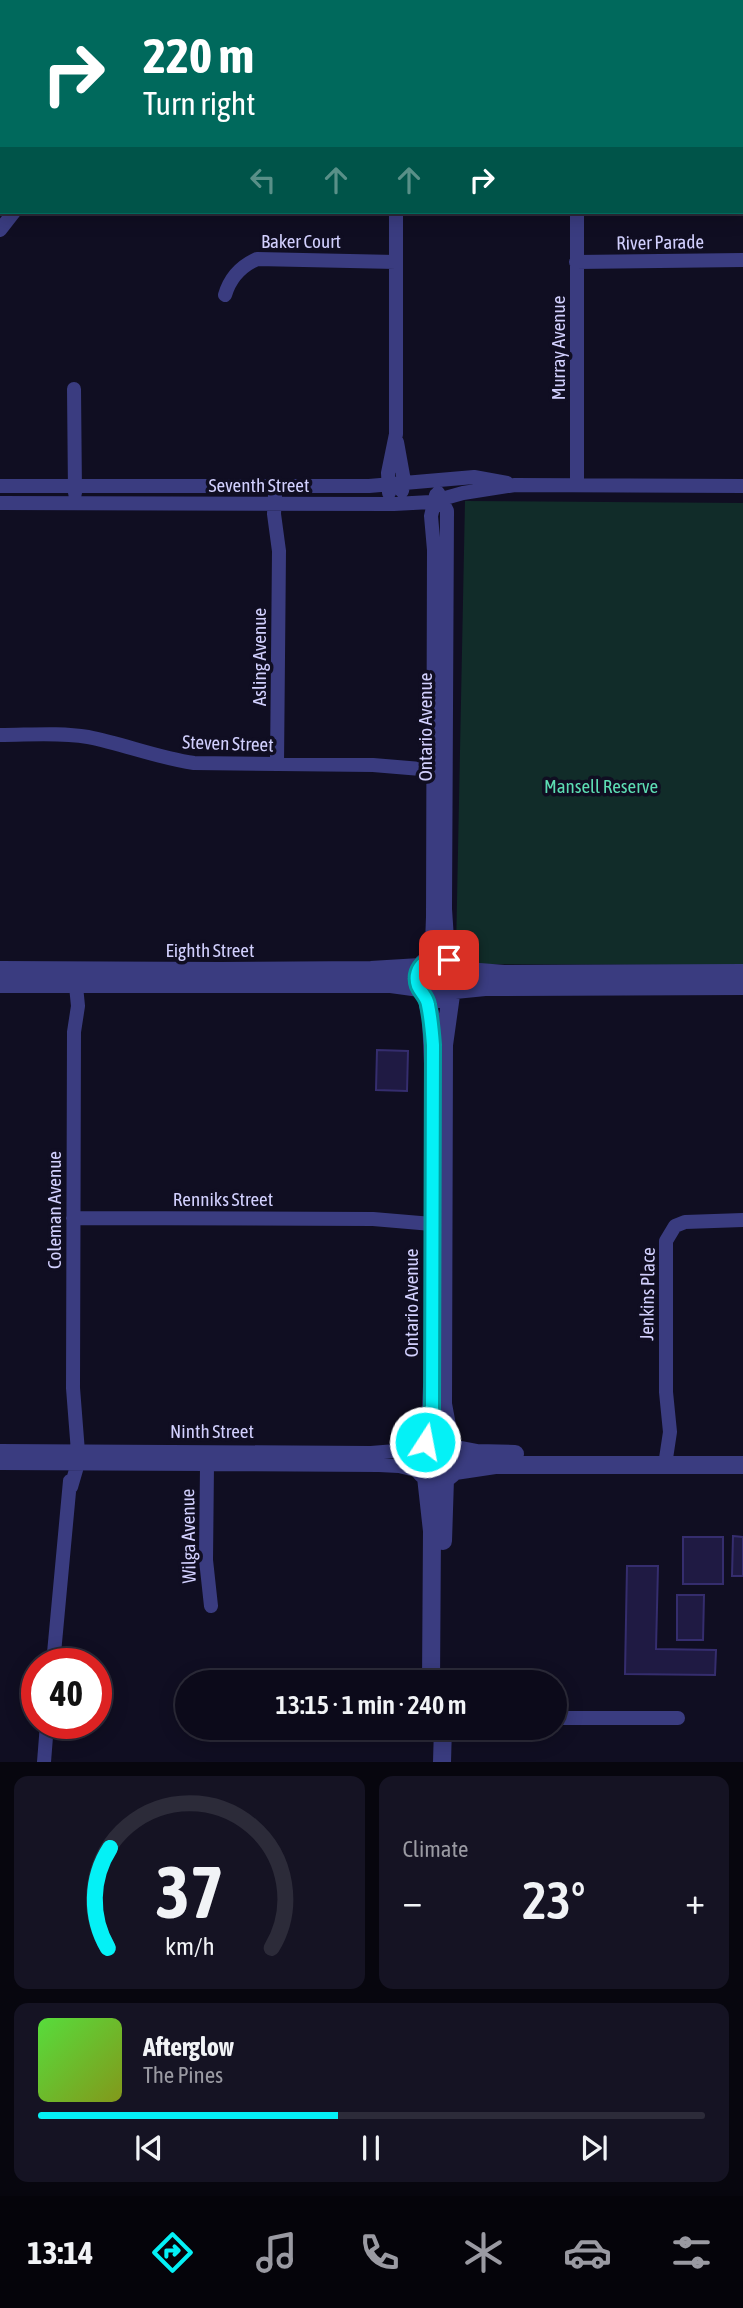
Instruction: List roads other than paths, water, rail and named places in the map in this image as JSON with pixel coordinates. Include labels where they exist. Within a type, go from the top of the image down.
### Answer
[{"type":"street","points":[[0,230],[12,214]]},
{"type":"street","points":[[394,504],[388,485],[396,434],[396,214]]},
{"type":"street","name":"Murray Avenue","points":[[577,214],[577,485]]},
{"type":"street","name":"Baker Court","points":[[225,295],[234,277],[249,262],[257,259],[396,262]]},
{"type":"street","name":"River Parade","points":[[576,262],[743,260]]},
{"type":"street","points":[[74,389],[75,503]]},
{"type":"street","points":[[394,504],[404,483],[396,434]]},
{"type":"street","points":[[424,481],[438,498],[448,479]]},
{"type":"street","name":"Seventh Street","points":[[0,486],[388,485],[448,479],[491,479],[515,485]]},
{"type":"street","name":"Seventh Street","points":[[0,503],[394,504],[515,485],[743,486]]},
{"type":"street","name":"Asling Avenue","points":[[278,764],[279,486]]},
{"type":"street","name":"Ontario Avenue","points":[[423,964],[432,944],[447,511],[438,498]]},
{"type":"street","name":"Steven Street","points":[[0,735],[90,738],[170,760],[194,763],[438,765]]},
{"type":"street","name":"Ontario Avenue","points":[[438,765],[447,939],[455,966]]},
{"type":"street","points":[[743,973],[504,974],[467,971],[443,958],[423,964],[417,978],[423,992],[439,999],[453,993],[485,987],[743,986]]},
{"type":"street","name":"Eighth Street","points":[[0,984],[73,979],[358,971],[423,964]]},
{"type":"street","points":[[453,993],[459,979],[455,966]]},
{"type":"street","name":"Eighth Street","points":[[0,970],[73,979],[391,984],[423,992]]},
{"type":"street","name":"Coleman Avenue","points":[[55,1648],[73,1458],[74,1032],[78,1006],[73,979]]},
{"type":"street","name":"Ontario Avenue","points":[[423,992],[431,1017],[433,1045],[432,1411],[424,1443]]},
{"type":"street","name":"Ontario Avenue","points":[[453,993],[444,1045],[443,1404],[453,1446]]},
{"type":"street","name":"Renniks Street","points":[[73,1218],[432,1219]]},
{"type":"street","name":"Jenkins Place","points":[[665,1457],[662,1416],[666,1392],[665,1253],[670,1233],[675,1226],[685,1222],[743,1220]]},
{"type":"street","points":[[431,1670],[432,1531],[423,1474],[416,1457],[424,1443],[438,1438],[477,1453],[665,1457],[743,1465]]},
{"type":"street","name":"Ninth Street","points":[[0,1463],[73,1458],[400,1452],[424,1443]]},
{"type":"street","points":[[443,1670],[450,1475],[458,1460],[453,1446]]},
{"type":"street","name":"Ninth Street","points":[[0,1451],[207,1465],[400,1466],[423,1474]]},
{"type":"street","points":[[423,1474],[439,1480],[495,1465],[743,1454]]},
{"type":"street","name":"Wilga Avenue","points":[[207,1465],[206,1560],[211,1606]]},
{"type":"street","points":[[567,1718],[678,1718]]},
{"type":"street","points":[[44,1762],[46,1739]]},
{"type":"street","points":[[431,1740],[431,1762]]},
{"type":"street","points":[[442,1762],[443,1740]]},
{"type":"park label","name":"Mansell Reserve","points":[[601,786]]}]
